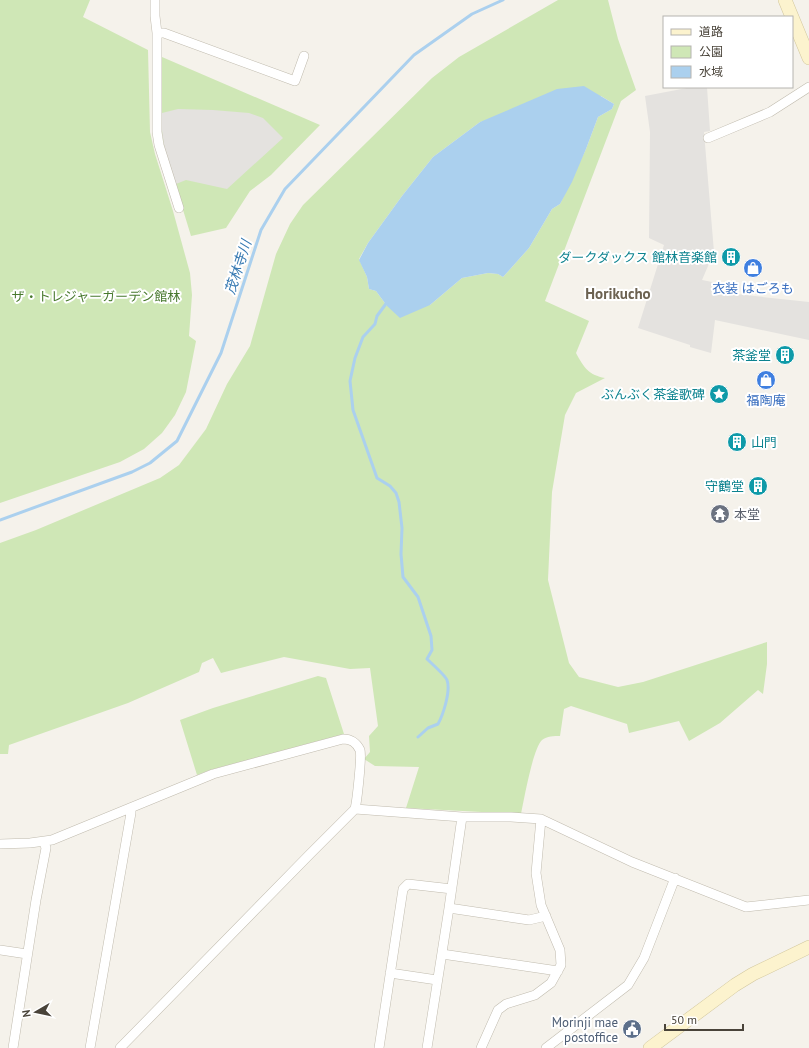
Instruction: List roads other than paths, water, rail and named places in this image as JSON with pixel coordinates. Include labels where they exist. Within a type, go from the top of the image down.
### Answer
[{"type":"street","points":[[155,0],[154,16],[157,33],[157,132],[159,145],[179,208]]},
{"type":"street","points":[[785,0],[792,16]]},
{"type":"street","points":[[793,19],[809,58]]},
{"type":"street","points":[[157,33],[164,33],[295,82],[304,56]]},
{"type":"street","points":[[708,138],[770,112],[809,87]]},
{"type":"street","points":[[0,844],[44,842],[52,840],[213,774],[343,739],[350,739],[354,741],[360,752],[355,809],[120,1048]]},
{"type":"street","points":[[90,1048],[131,808]]},
{"type":"street","points":[[355,809],[462,818],[510,817],[541,820],[632,862],[746,907],[809,900]]},
{"type":"street","points":[[427,1048],[462,818]]},
{"type":"street","points":[[481,1048],[498,1010],[506,1004],[535,995],[551,983],[561,965],[560,950],[541,905],[536,873],[541,820]]},
{"type":"street","points":[[13,1048],[27,954],[46,848],[44,842]]},
{"type":"street","points":[[546,1048],[628,985],[644,958],[675,878]]},
{"type":"street","points":[[379,1048],[403,889],[408,884],[452,889]]},
{"type":"street","points":[[449,908],[529,920],[546,916]]},
{"type":"street","points":[[650,1048],[735,985],[753,974],[809,947]]},
{"type":"street","points":[[0,950],[27,954]]},
{"type":"street","points":[[442,954],[558,971]]},
{"type":"street","points":[[390,973],[437,980]]},
{"type":"water","points":[[584,86],[614,104],[612,109],[598,117],[572,182],[560,204],[552,209],[529,248],[503,277],[498,274],[488,273],[462,278],[430,305],[400,318],[387,306],[376,291],[369,289],[367,277],[359,260],[368,243],[402,196],[433,157],[480,122],[557,89]]},
{"type":"waterway","name":"茂林寺川","points":[[0,520],[132,472],[150,463],[177,441],[221,353],[261,230],[285,189],[414,55],[472,14],[503,0]]},
{"type":"waterway","points":[[388,301],[377,316],[375,324],[363,337],[355,358],[350,381],[353,410],[377,478],[390,486],[396,493],[399,502],[402,528],[401,554],[403,577],[418,597],[431,636],[432,650],[427,659],[444,675],[448,685],[446,703],[438,724],[428,728],[418,737]]},
{"type":"place","name":"ダークダックス 館林音楽館","points":[[731,257]]},
{"type":"place","name":"衣装 はごろも","points":[[753,268]]},
{"type":"place","name":"茶釜堂","points":[[785,355]]},
{"type":"place","name":"福陶庵","points":[[766,380]]},
{"type":"place","name":"ぶんぶく茶釜歌碑","points":[[719,394]]},
{"type":"place","name":"山門","points":[[737,442]]},
{"type":"place","name":"守鶴堂","points":[[758,486]]},
{"type":"place","name":"本堂","points":[[720,514]]},
{"type":"place","name":"Morinji mae postoffice","points":[[632,1029]]},
{"type":"district","name":"Horikucho","points":[[618,294]]},
{"type":"park label","name":"ザ・トレジャーガーデン館林","points":[[96,296]]}]
